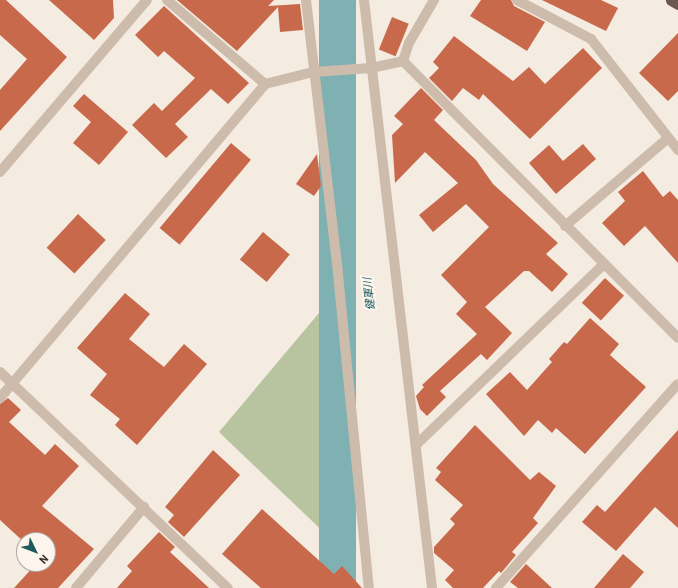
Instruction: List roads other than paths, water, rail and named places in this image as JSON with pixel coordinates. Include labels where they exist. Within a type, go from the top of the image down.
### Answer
[{"type":"highway","points":[[671,0],[678,4]]},
{"type":"street","points":[[0,172],[147,0]]},
{"type":"street","points":[[167,0],[265,84]]},
{"type":"street","points":[[306,0],[313,72],[338,274],[369,588]]},
{"type":"street","points":[[364,0],[371,68],[418,444],[432,588]]},
{"type":"street","points":[[403,61],[409,43],[434,0]]},
{"type":"street","points":[[517,0],[590,39],[678,150]]},
{"type":"street","points":[[0,398],[265,84],[313,72],[358,67],[371,68],[403,61]]},
{"type":"street","points":[[403,61],[565,226],[678,338]]},
{"type":"street","points":[[565,226],[668,138]]},
{"type":"street","points":[[418,444],[604,264]]},
{"type":"street","points":[[0,372],[228,588]]},
{"type":"street","points":[[496,588],[678,384]]},
{"type":"street","points":[[76,588],[144,507]]},
{"type":"water","points":[[319,0],[356,0],[356,588],[319,588]]},
{"type":"water label","name":"健軍川","points":[[369,294]]}]
